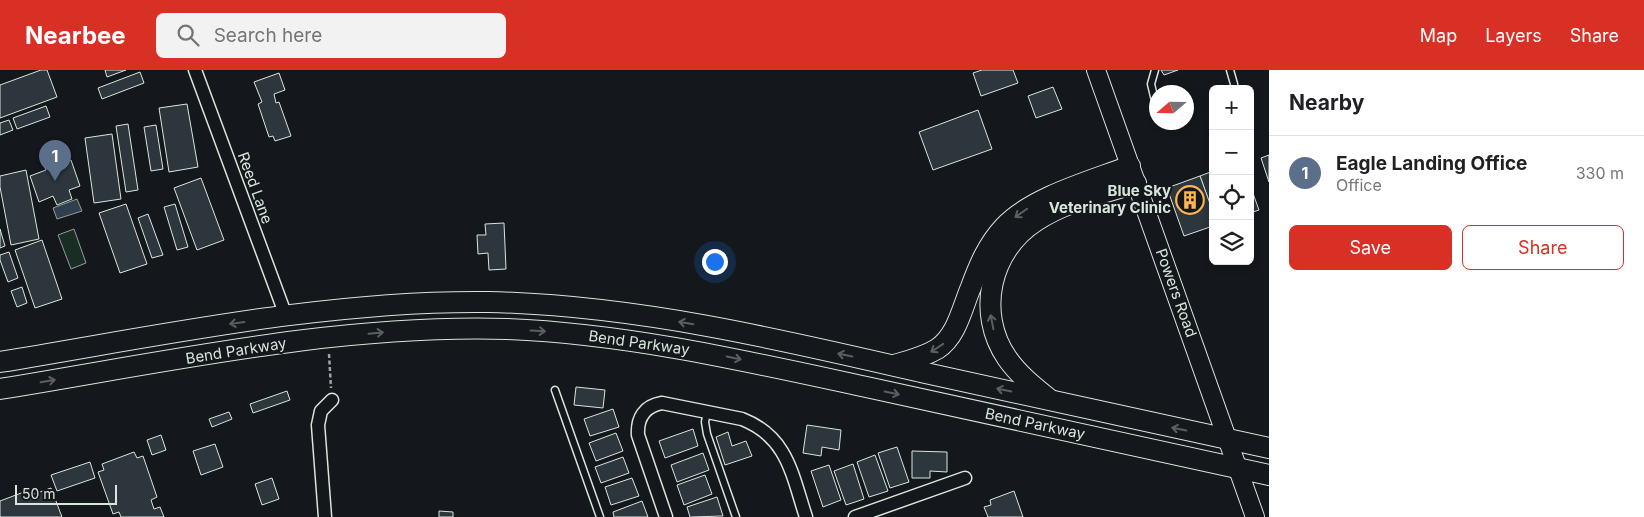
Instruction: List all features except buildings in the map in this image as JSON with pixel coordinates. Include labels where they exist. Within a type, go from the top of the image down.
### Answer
[{"type":"highway","points":[[892,365],[931,352],[948,338],[956,324],[985,254],[994,239],[1010,221],[1045,200],[1133,174]]},
{"type":"highway","points":[[1052,400],[1018,372],[1008,361],[998,342],[992,323],[990,304],[992,284],[996,271],[1004,253],[1014,240],[1037,220],[1133,174]]},
{"type":"highway","name":"Bend Parkway","points":[[0,362],[286,316],[357,308],[484,302],[558,306],[633,314],[706,326],[1269,448]]},
{"type":"highway","name":"Bend Parkway","points":[[0,389],[214,354],[336,337],[441,329],[557,332],[630,340],[726,357],[1269,475]]},
{"type":"main road","name":"Powers Road","points":[[1096,70],[1255,517]]},
{"type":"street","name":"Reed Lane","points":[[195,70],[286,316]]},
{"type":"street","points":[[325,517],[318,425],[321,411],[332,400]]},
{"type":"street","points":[[666,517],[638,435],[637,426],[640,417],[646,410],[653,404],[662,403],[742,419],[754,424],[767,433],[778,444],[786,458],[806,517]]},
{"type":"street","points":[[855,517],[965,478]]},
{"type":"lane","points":[[1150,85],[1155,70]]},
{"type":"lane","points":[[1230,70],[1234,85]]},
{"type":"lane","points":[[554,390],[600,517]]},
{"type":"lane","points":[[707,412],[705,422],[707,434],[736,517]]},
{"type":"path","points":[[329,354],[332,400]]},
{"type":"green space","points":[[74,229],[86,263],[71,269],[58,235]]},
{"type":"water","points":[[77,199],[82,211],[57,219],[53,208]]},
{"type":"place","name":"Eagle Landing Office","points":[[55,181]]},
{"type":"place","name":"Blue Sky Veterinary Clinic","points":[[1190,200]]}]
